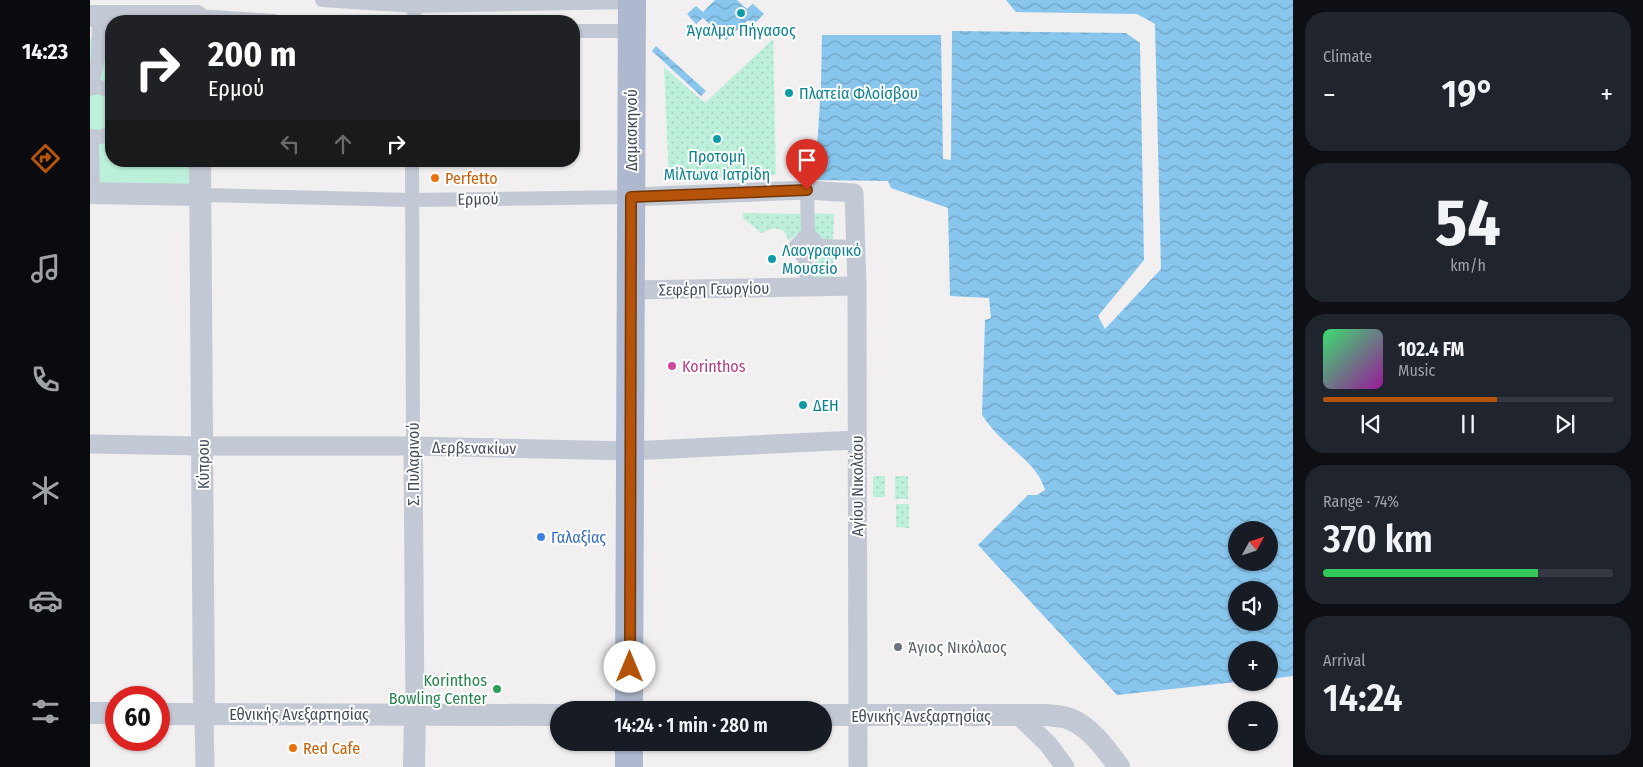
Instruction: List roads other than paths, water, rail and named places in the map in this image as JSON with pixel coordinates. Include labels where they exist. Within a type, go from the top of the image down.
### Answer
[{"type":"main road","name":"Δαμασκηνού","points":[[629,701],[632,1]]},
{"type":"main road","points":[[629,751],[629,767]]},
{"type":"street","points":[[322,0],[415,3],[632,1]]},
{"type":"street","points":[[121,15],[198,12],[223,15]]},
{"type":"street","points":[[95,16],[98,59],[91,88],[99,87],[105,89]]},
{"type":"street","points":[[580,31],[632,30]]},
{"type":"street","points":[[91,193],[91,136],[100,137],[105,135]]},
{"type":"street","name":"Κύπρου","points":[[200,167],[204,767]]},
{"type":"street","name":"Σ. Πυλαρινού","points":[[412,167],[414,767]]},
{"type":"street","points":[[807,190],[808,233],[820,246]]},
{"type":"street","name":"Ερμού","points":[[91,193],[411,200],[631,197],[807,190],[854,193],[854,206]]},
{"type":"street","name":"Αγίου Νικολάου","points":[[854,206],[857,286],[858,767]]},
{"type":"street","points":[[808,233],[795,247],[805,259],[808,288]]},
{"type":"street","points":[[805,259],[820,246],[855,246]]},
{"type":"street","name":"Σεφέρη Γεωργίου","points":[[631,290],[857,286]]},
{"type":"street","name":"Δερβενακίων","points":[[90,444],[413,446],[630,451],[857,440]]},
{"type":"street","points":[[90,713],[105,713]]},
{"type":"street","name":"Εθνικής Ανεξαρτησίας","points":[[170,714],[550,715]]},
{"type":"street","name":"Εθνικής Ανεξαρτησίας","points":[[832,716],[1047,715],[1067,718],[1085,727],[1119,767]]},
{"type":"street","points":[[1019,716],[1048,744],[1065,767]]},
{"type":"water","points":[[715,0],[737,0],[747,9],[753,4],[764,14],[753,25],[748,20],[726,40],[703,18],[696,24],[687,14],[696,6],[703,12]]},
{"type":"water","points":[[1006,0],[1293,0],[1293,676],[1278,678],[1278,641],[1228,641],[1228,683],[1117,695],[978,545],[1028,495],[1037,495],[1045,490],[1032,467],[999,436],[982,415],[985,320],[991,318],[989,298],[950,296],[948,208],[891,188],[888,181],[815,180],[821,87],[822,35],[941,35],[943,159],[951,160],[952,31],[1126,33],[1140,43],[1144,260],[1098,316],[1105,329],[1161,269],[1155,24],[1137,14],[1016,12]]},
{"type":"water","points":[[656,46],[706,91],[701,96],[652,51]]},
{"type":"place","name":"Άγαλμα Πήγασος","points":[[741,13]]},
{"type":"place","name":"Πλατεία Φλοίσβου","points":[[789,93]]},
{"type":"place","name":"Προτομή Μίλτωνα Ιατρίδη","points":[[717,139]]},
{"type":"place","name":"Perfetto","points":[[435,178]]},
{"type":"place","name":"Λαογραφικό Μουσείο","points":[[772,259]]},
{"type":"place","name":"Korinthos","points":[[672,366]]},
{"type":"place","name":"ΔΕΗ","points":[[803,405]]},
{"type":"place","name":"Γαλαξίας","points":[[541,537]]},
{"type":"place","name":"Άγιος Νικόλαος","points":[[898,647]]},
{"type":"place","name":"Korinthos Bowling Center","points":[[497,689]]},
{"type":"place","name":"Red Cafe","points":[[293,748]]}]
